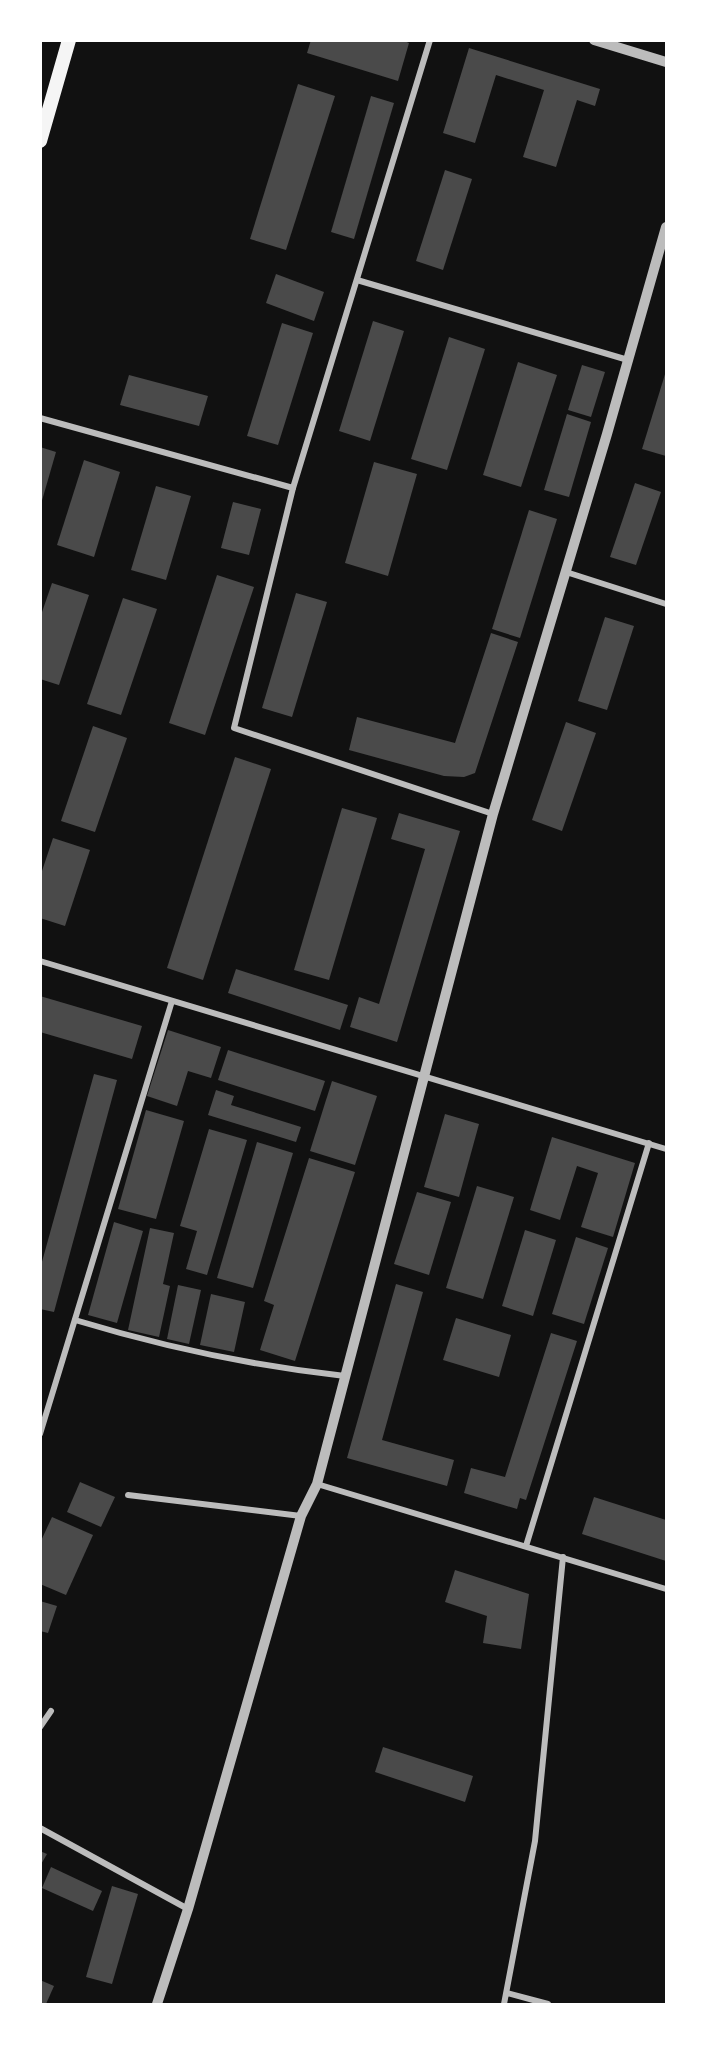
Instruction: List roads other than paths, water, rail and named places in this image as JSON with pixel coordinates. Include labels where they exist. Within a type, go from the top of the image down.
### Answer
[{"type":"highway","points":[[40,141],[69,40]]},
{"type":"street","points":[[430,40],[293,488],[234,728],[493,814]]},
{"type":"street","points":[[594,40],[666,62]]},
{"type":"street","points":[[157,2004],[188,1909],[301,1516],[317,1484],[493,814],[666,227]]},
{"type":"street","points":[[357,280],[628,360]]},
{"type":"street","points":[[40,418],[293,488]]},
{"type":"street","points":[[566,572],[666,604]]},
{"type":"street","points":[[40,961],[666,1149]]},
{"type":"street","points":[[40,1434],[172,1001]]},
{"type":"street","points":[[526,1546],[650,1143]]},
{"type":"street","points":[[75,1320],[166,1346],[232,1360],[345,1377]]},
{"type":"street","points":[[317,1484],[666,1589]]},
{"type":"street","points":[[128,1495],[301,1516]]},
{"type":"street","points":[[504,2004],[535,1841],[564,1557]]},
{"type":"street","points":[[40,1727],[51,1711]]},
{"type":"street","points":[[40,1828],[188,1909]]},
{"type":"street","points":[[507,1994],[548,2004]]}]
